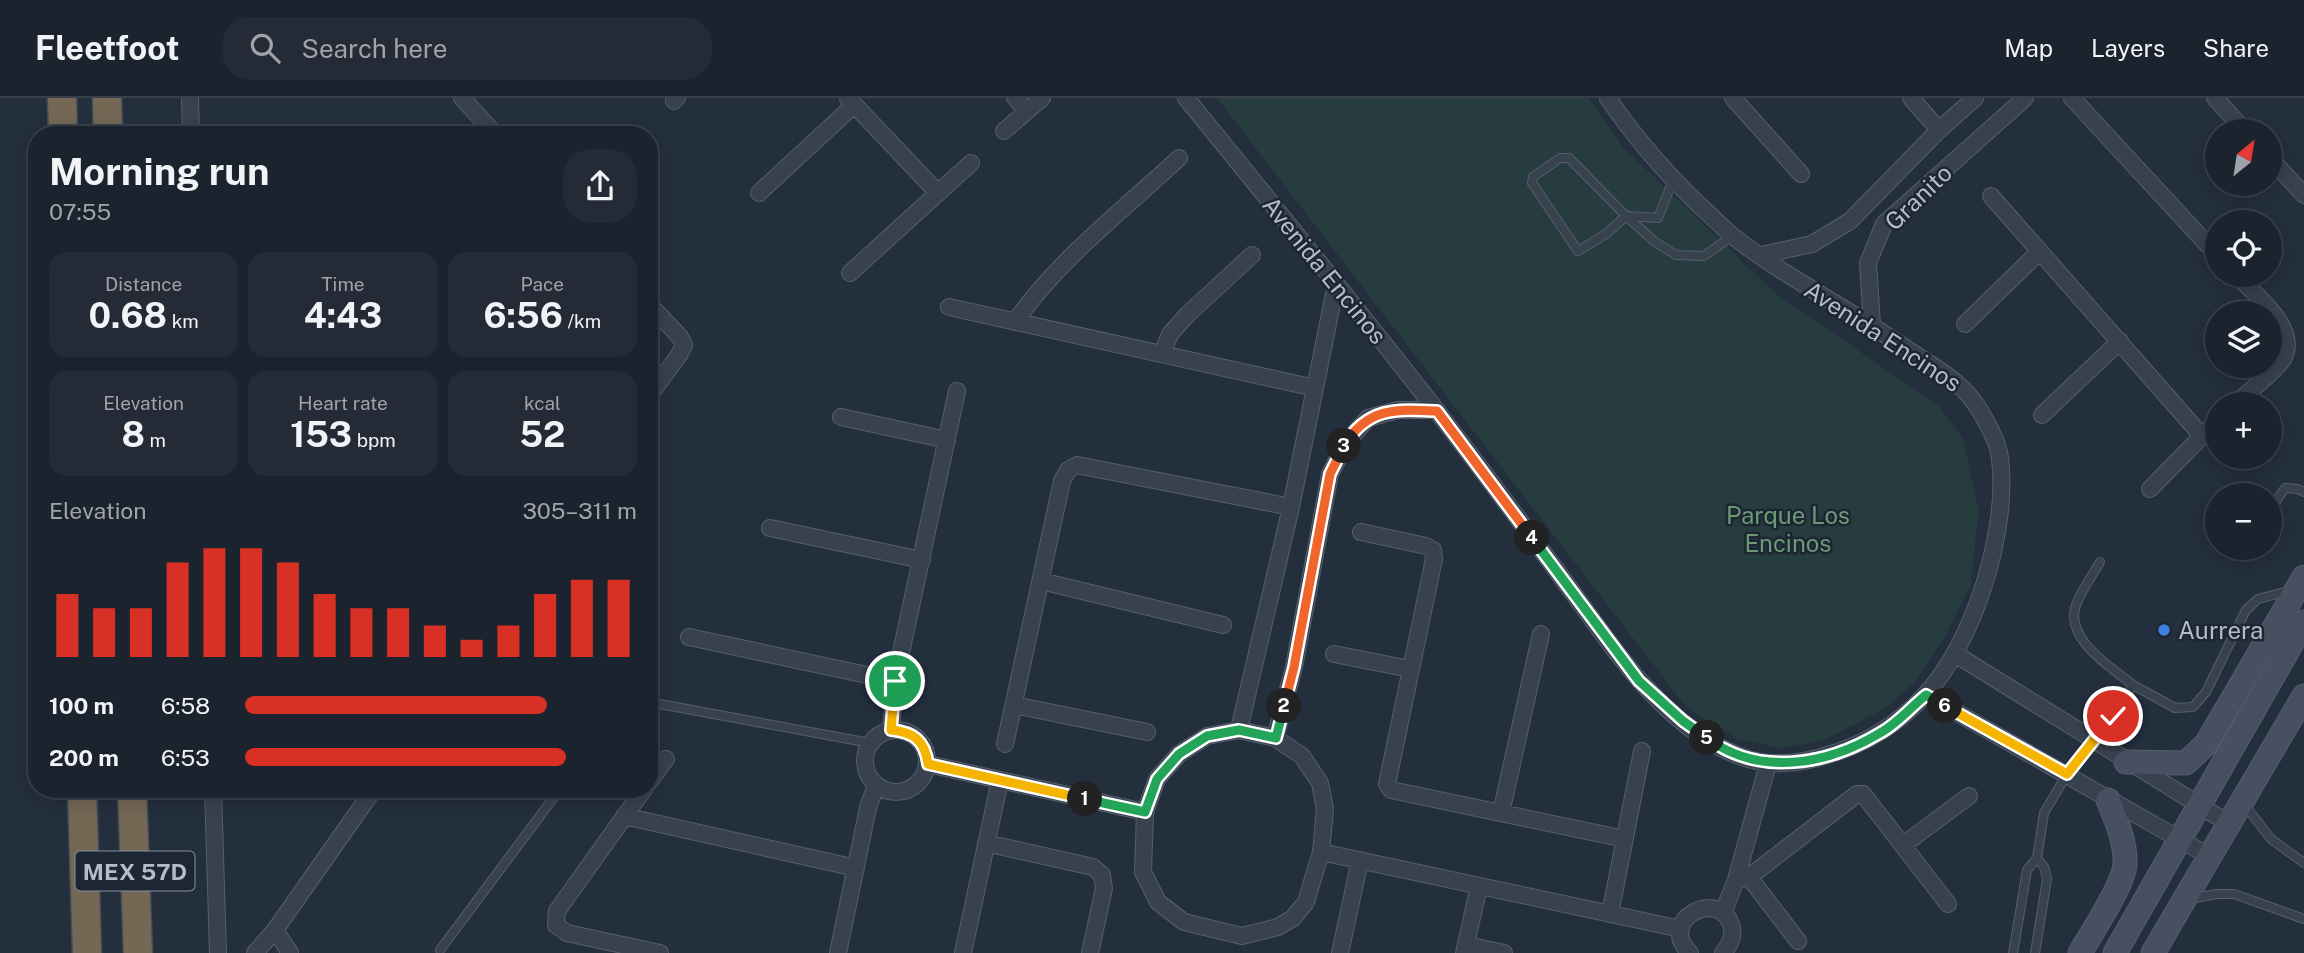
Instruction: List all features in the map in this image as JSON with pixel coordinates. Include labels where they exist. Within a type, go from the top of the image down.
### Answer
[{"type":"highway","points":[[62,98],[64,126]]},
{"type":"highway","points":[[107,98],[108,126]]},
{"type":"highway","name":"MEX 57D","points":[[82,798],[87,953]]},
{"type":"highway","name":"MEX 57D","points":[[132,798],[138,953]]},
{"type":"main road","points":[[2126,762],[2186,763],[2206,744],[2301,583]]},
{"type":"main road","points":[[2115,953],[2304,622]]},
{"type":"main road","points":[[2153,953],[2304,696]]},
{"type":"main road","points":[[2080,953],[2116,889],[2125,866],[2122,839],[2108,800]]},
{"type":"street","points":[[190,98],[191,126]]},
{"type":"street","points":[[462,98],[488,126]]},
{"type":"street","points":[[1015,98],[1027,111]]},
{"type":"street","points":[[1004,131],[1042,98]]},
{"type":"street","name":"Avenida Encinos","points":[[1186,98],[1437,411],[1639,681],[1712,743],[1744,757],[1768,764],[1807,762],[1846,750],[1882,733],[1926,695],[1955,654],[1980,602],[1992,554],[2002,494],[2000,454],[1984,417],[1966,389],[1872,325],[1732,236],[1673,180],[1623,121],[1608,98]]},
{"type":"street","points":[[1733,98],[1801,174]]},
{"type":"street","points":[[1911,98],[1939,130]]},
{"type":"street","name":"Granito","points":[[1761,255],[1812,244],[1850,221],[1939,130],[1975,98]]},
{"type":"street","name":"Granito","points":[[1872,325],[1868,263],[1884,224],[2025,98]]},
{"type":"street","points":[[2072,98],[2205,241]]},
{"type":"street","points":[[2215,98],[2234,119]]},
{"type":"street","points":[[760,193],[851,101],[937,192]]},
{"type":"street","points":[[1015,322],[1034,295],[1059,269],[1179,158]]},
{"type":"street","points":[[850,273],[971,163]]},
{"type":"street","points":[[2282,171],[2304,195]]},
{"type":"street","points":[[1991,196],[2202,436]]},
{"type":"street","points":[[1965,324],[2040,251]]},
{"type":"street","points":[[1162,354],[1170,334],[1188,314],[1252,255]]},
{"type":"street","points":[[1239,730],[1291,508],[1336,284]]},
{"type":"street","points":[[2247,287],[2284,326],[2288,341],[2282,360],[2248,392]]},
{"type":"street","points":[[949,307],[1315,388]]},
{"type":"street","points":[[658,314],[684,345],[658,384]]},
{"type":"street","points":[[2042,415],[2120,341]]},
{"type":"street","points":[[891,730],[895,681],[957,391]]},
{"type":"street","points":[[1276,738],[1294,667],[1330,474],[1346,443],[1368,418],[1398,410],[1437,411]]},
{"type":"street","points":[[841,417],[947,440]]},
{"type":"street","points":[[2150,489],[2205,433]]},
{"type":"street","points":[[1005,744],[1062,481],[1068,470],[1077,464],[1291,508]]},
{"type":"street","points":[[771,528],[922,560]]},
{"type":"street","points":[[1361,532],[1426,546],[1433,550],[1434,559],[1387,784],[1391,790],[1625,839]]},
{"type":"street","points":[[1041,581],[1223,625]]},
{"type":"street","points":[[1502,813],[1541,634]]},
{"type":"street","points":[[689,638],[895,681]]},
{"type":"street","points":[[1334,654],[1410,668]]},
{"type":"street","points":[[1955,654],[2228,823]]},
{"type":"street","points":[[1926,695],[2209,856]]},
{"type":"street","points":[[1014,705],[1147,732]]},
{"type":"street","points":[[891,730],[906,731],[918,738],[926,750],[928,764],[924,777],[914,787],[901,792],[888,791],[876,785],[867,772],[865,757],[870,743],[891,730]]},
{"type":"street","points":[[1239,730],[1276,738],[1302,756],[1320,783],[1325,809],[1321,852],[1306,902],[1293,918],[1278,927],[1242,936],[1184,922],[1158,902],[1143,872],[1145,812],[1157,779],[1179,754],[1207,736],[1239,730]]},
{"type":"street","points":[[1610,914],[1642,751]]},
{"type":"street","points":[[658,770],[666,759]]},
{"type":"street","points":[[928,764],[1145,812]]},
{"type":"street","points":[[1723,914],[1742,879],[1768,764]]},
{"type":"street","points":[[963,953],[1000,780]]},
{"type":"street","points":[[838,953],[868,808],[876,785]]},
{"type":"street","points":[[1742,879],[1857,794],[1863,794],[1948,904]]},
{"type":"street","points":[[1903,845],[1969,796]]},
{"type":"street","points":[[213,798],[218,953]]},
{"type":"street","points":[[255,953],[275,930],[368,798]]},
{"type":"street","points":[[637,798],[557,911],[556,925],[568,933],[660,953]]},
{"type":"street","points":[[624,816],[856,868]]},
{"type":"street","points":[[986,843],[1093,867],[1102,876],[1104,888],[1090,953]]},
{"type":"street","points":[[1321,852],[1681,929]]},
{"type":"street","points":[[1340,953],[1360,860]]},
{"type":"street","points":[[1742,879],[1798,941]]},
{"type":"street","points":[[1479,886],[1465,949],[1504,953]]},
{"type":"street","points":[[1690,953],[1682,944],[1681,929],[1684,920],[1697,909],[1706,908],[1723,914],[1728,919],[1731,943],[1723,953]]},
{"type":"street","points":[[275,930],[290,953]]},
{"type":"lane","points":[[1673,180],[1658,218],[1626,216],[1606,234],[1578,251],[1532,183],[1532,177],[1560,158],[1569,158],[1626,216],[1655,242],[1676,255],[1704,256],[1732,236]]},
{"type":"lane","points":[[2282,492],[2285,488],[2304,492]]},
{"type":"lane","points":[[2100,562],[2075,607],[2074,625],[2085,644],[2133,685],[2175,708],[2193,707],[2206,692],[2246,610],[2258,599],[2301,583]]},
{"type":"lane","points":[[2013,953],[2027,870],[2038,858],[2044,813],[2067,774],[2113,716],[2133,685]]},
{"type":"lane","points":[[658,704],[870,743]]},
{"type":"lane","points":[[440,950],[553,798]]},
{"type":"lane","points":[[2241,801],[2271,839],[2304,863]]},
{"type":"lane","points":[[2035,953],[2047,879],[2038,858]]},
{"type":"lane","points":[[2183,901],[2217,894],[2234,894],[2304,919]]},
{"type":"green space","name":"Parque Los Encinos","points":[[1217,98],[1589,98],[1623,147],[1775,293],[1940,407],[1963,439],[1979,511],[1970,586],[1945,637],[1913,684],[1882,710],[1824,740],[1780,748],[1737,739],[1686,707]]},
{"type":"place","name":"Aurrera","points":[[2164,630]]},
{"type":"route","points":[[895,681],[891,730],[906,731],[918,738],[926,750],[928,764],[1145,812],[1157,779],[1179,754],[1207,736],[1239,730],[1276,738],[1294,667],[1330,474],[1346,443],[1368,418],[1398,410],[1437,411],[1639,681],[1712,743],[1768,764],[1807,762],[1846,750],[1882,733],[1926,695],[2067,774],[2113,716]]}]
